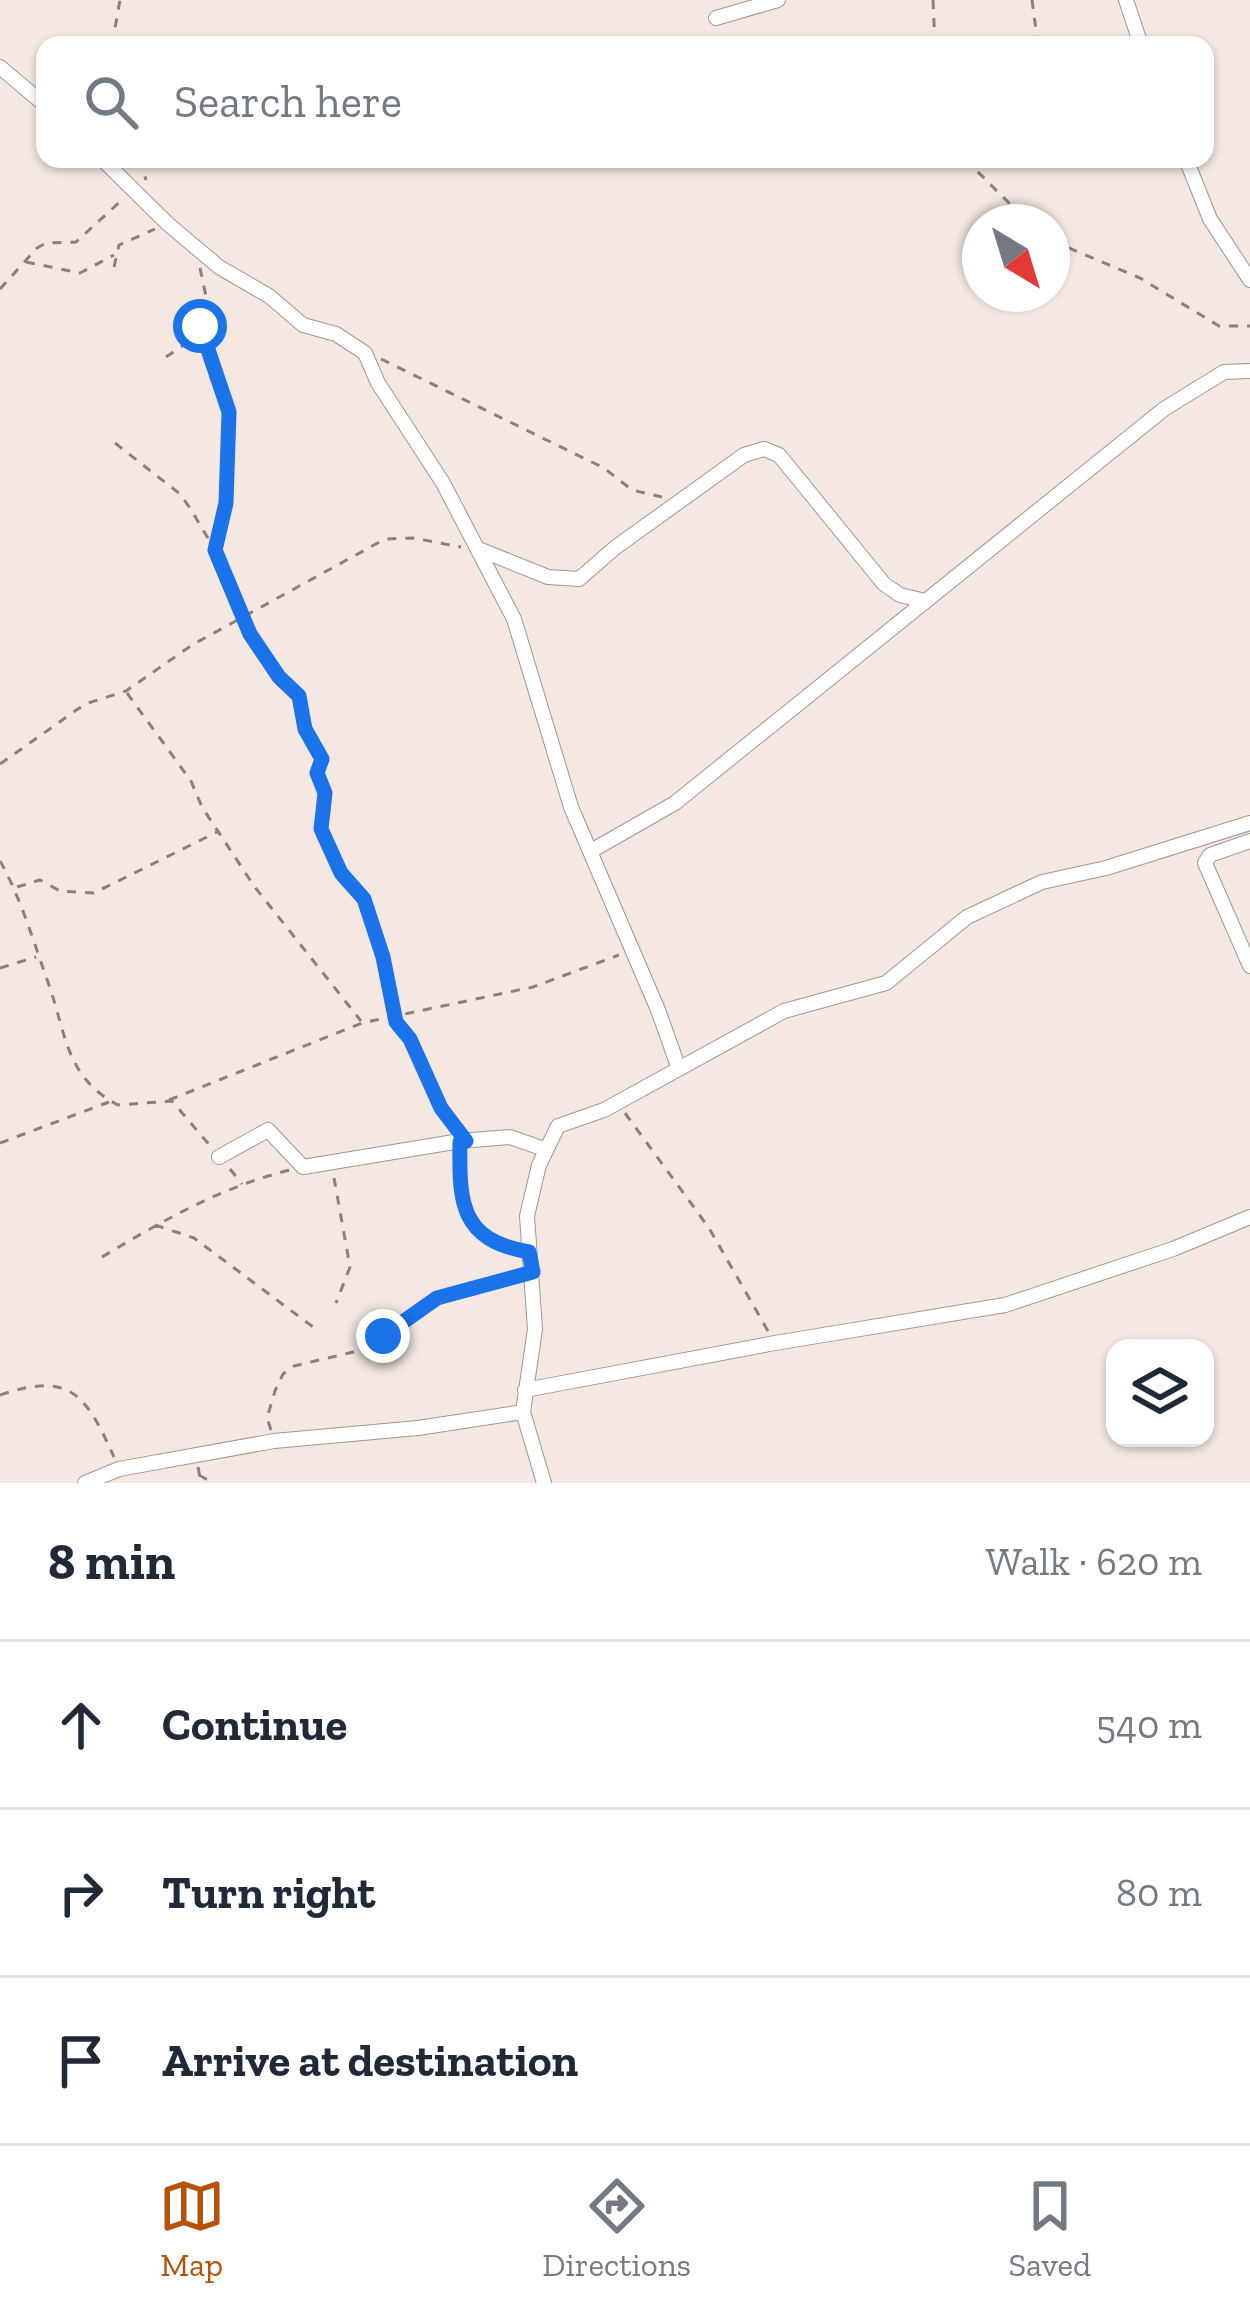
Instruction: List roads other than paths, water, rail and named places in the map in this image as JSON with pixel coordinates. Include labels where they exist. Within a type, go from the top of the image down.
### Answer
[{"type":"street","points":[[716,18],[778,0]]},
{"type":"street","points":[[1126,0],[1139,36]]},
{"type":"street","points":[[0,67],[36,97]]},
{"type":"street","points":[[112,168],[219,267],[269,296],[303,325],[336,334],[359,348],[481,550],[521,639],[571,807],[678,1066]]},
{"type":"street","points":[[1190,168],[1210,219],[1250,280]]},
{"type":"street","points":[[592,851],[675,802],[1164,409],[1224,372],[1250,371]]},
{"type":"street","points":[[481,550],[548,577],[579,579],[744,455],[773,451],[884,584],[900,595],[925,602]]},
{"type":"street","points":[[544,1483],[523,1412],[535,1328],[527,1216],[544,1149],[558,1126],[616,1103],[784,1011],[886,983],[967,917],[1042,882],[1106,868],[1250,823]]},
{"type":"street","points":[[1250,841],[1205,860],[1250,966]]},
{"type":"street","points":[[219,1157],[268,1130],[303,1167],[463,1141],[518,1138],[544,1149]]},
{"type":"street","points":[[525,1390],[775,1342],[1005,1305],[1173,1249],[1250,1217]]},
{"type":"street","points":[[85,1483],[119,1469],[274,1441],[418,1428],[523,1412]]}]
